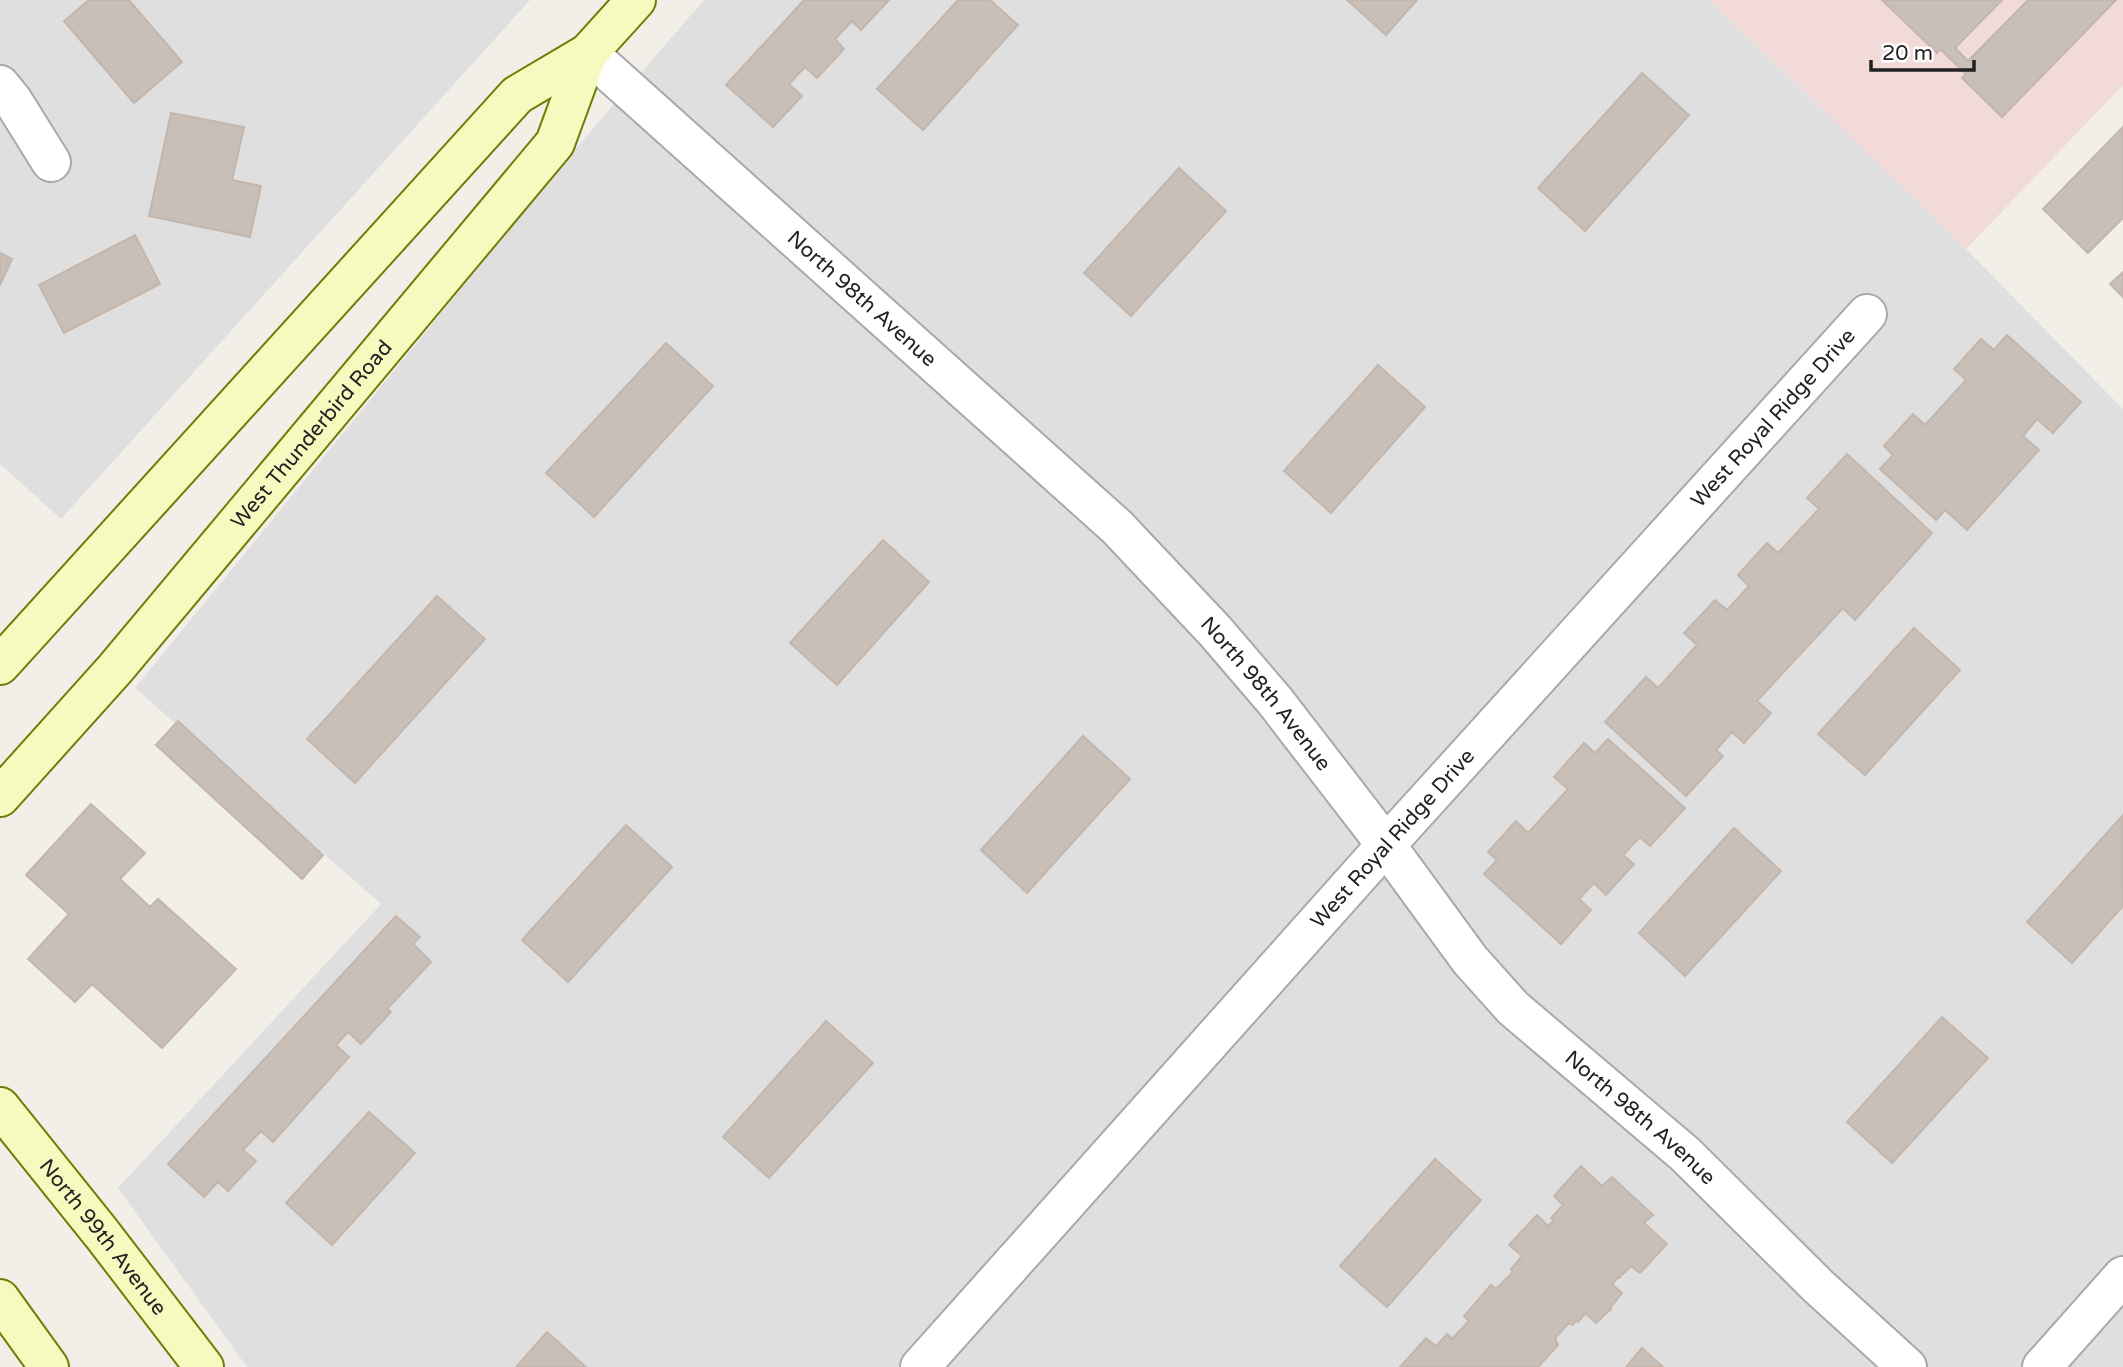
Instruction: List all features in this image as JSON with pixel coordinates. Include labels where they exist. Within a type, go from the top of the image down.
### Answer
[{"type":"main road","name":"West Thunderbird Road","points":[[0,665],[517,95],[588,53],[636,0]]},
{"type":"main road","name":"West Thunderbird Road","points":[[0,797],[115,669],[555,143],[588,53]]},
{"type":"main road","name":"North 99th Avenue","points":[[0,1107],[204,1367]]},
{"type":"main road","points":[[0,1299],[50,1367]]},
{"type":"street","name":"North 98th Avenue","points":[[588,53],[1117,527],[1215,631],[1275,701],[1470,960],[1513,1008],[1685,1154],[1818,1286],[1908,1367]]},
{"type":"street","points":[[0,85],[51,162]]},
{"type":"street","name":"West Royal Ridge Drive","points":[[920,1367],[1386,845],[1867,314]]},
{"type":"street","points":[[2042,1367],[2123,1276]]},
{"type":"shaded area","points":[[0,0],[530,0],[61,519],[0,464]]},
{"type":"shaded area","points":[[704,0],[1710,0],[1966,249],[2123,409],[2123,1367],[247,1367],[118,1188],[381,904],[135,688],[576,148]]},
{"type":"shaded area","points":[[1710,0],[2123,0],[2123,85],[1966,249]]},
{"type":"building","points":[[89,0],[129,0],[182,62],[134,103],[64,21]]},
{"type":"building","points":[[804,0],[889,0],[861,30],[852,21],[835,39],[844,49],[817,78],[805,67],[789,84],[802,96],[773,127],[726,85]]},
{"type":"building","points":[[958,0],[990,0],[1018,25],[923,130],[877,89]]},
{"type":"building","points":[[1347,0],[1417,0],[1386,35]]},
{"type":"building","points":[[1882,0],[2002,0],[1955,48],[1968,61],[2028,0],[2116,0],[2002,117],[1962,78],[1966,74],[1940,49],[1937,53]]},
{"type":"building","points":[[1642,73],[1689,115],[1585,231],[1538,188]]},
{"type":"building","points":[[171,113],[244,127],[232,180],[261,186],[250,237],[149,216]]},
{"type":"building","points":[[2123,127],[2123,218],[2088,253],[2043,209]]},
{"type":"building","points":[[1179,168],[1226,211],[1131,316],[1084,273]]},
{"type":"building","points":[[135,235],[160,284],[64,333],[39,285]]},
{"type":"building","points":[[0,253],[12,259],[0,285]]},
{"type":"building","points":[[2123,272],[2123,297],[2110,284]]},
{"type":"building","points":[[2007,335],[2081,402],[2053,433],[2037,419],[2023,436],[2039,450],[1967,530],[1945,510],[1936,520],[1880,469],[1893,455],[1884,446],[1913,414],[1925,425],[1966,380],[1954,369],[1981,339],[1994,350]]},
{"type":"building","points":[[666,343],[713,386],[594,517],[546,473]]},
{"type":"building","points":[[1378,365],[1425,407],[1331,513],[1284,471]]},
{"type":"building","points":[[1847,454],[1932,533],[1855,620],[1843,608],[1757,701],[1771,713],[1744,743],[1732,732],[1716,750],[1723,756],[1686,796],[1605,722],[1646,677],[1658,688],[1697,645],[1684,633],[1715,600],[1727,610],[1749,586],[1738,575],[1767,543],[1778,553],[1819,509],[1807,498]]},
{"type":"building","points":[[883,540],[929,582],[837,685],[790,643]]},
{"type":"building","points":[[437,596],[485,639],[355,783],[307,739]]},
{"type":"building","points":[[1914,628],[1960,670],[1865,775],[1818,734]]},
{"type":"building","points":[[178,721],[323,855],[302,879],[156,745]]},
{"type":"building","points":[[1083,736],[1130,779],[1027,893],[981,850]]},
{"type":"building","points":[[1608,739],[1685,808],[1650,846],[1640,837],[1623,855],[1634,864],[1606,895],[1594,883],[1579,899],[1591,910],[1561,944],[1484,874],[1497,860],[1488,852],[1516,821],[1528,833],[1568,789],[1554,777],[1584,743],[1595,753]]},
{"type":"building","points":[[91,804],[145,853],[120,879],[150,907],[158,899],[236,969],[162,1048],[92,984],[75,1002],[28,959],[69,914],[26,875]]},
{"type":"building","points":[[2122,816],[2123,906],[2072,963],[2027,922]]},
{"type":"building","points":[[626,825],[672,867],[568,982],[522,940]]},
{"type":"building","points":[[1734,828],[1781,871],[1685,976],[1639,933]]},
{"type":"building","points":[[396,916],[420,937],[413,944],[431,962],[387,1009],[391,1012],[361,1044],[348,1032],[336,1045],[349,1057],[273,1142],[261,1131],[243,1150],[256,1161],[228,1191],[218,1182],[204,1197],[168,1164]]},
{"type":"building","points":[[1942,1017],[1988,1058],[1892,1163],[1847,1122]]},
{"type":"building","points":[[826,1021],[873,1063],[769,1178],[723,1137]]},
{"type":"building","points":[[369,1112],[415,1153],[332,1245],[286,1203]]},
{"type":"building","points":[[1435,1159],[1481,1200],[1387,1307],[1340,1266]]},
{"type":"building","points":[[1581,1166],[1602,1186],[1612,1177],[1653,1215],[1644,1223],[1667,1244],[1640,1273],[1631,1266],[1618,1277],[1612,1284],[1622,1293],[1611,1309],[1596,1323],[1584,1312],[1578,1322],[1576,1320],[1573,1325],[1569,1323],[1555,1338],[1558,1345],[1538,1367],[1400,1367],[1426,1338],[1436,1346],[1447,1334],[1452,1339],[1469,1321],[1464,1316],[1491,1285],[1496,1289],[1513,1272],[1511,1269],[1522,1256],[1509,1245],[1537,1215],[1548,1226],[1554,1220],[1551,1218],[1563,1205],[1554,1196]]},
{"type":"building","points":[[547,1332],[586,1367],[516,1367]]},
{"type":"building","points":[[1642,1348],[1663,1367],[1626,1367]]}]
